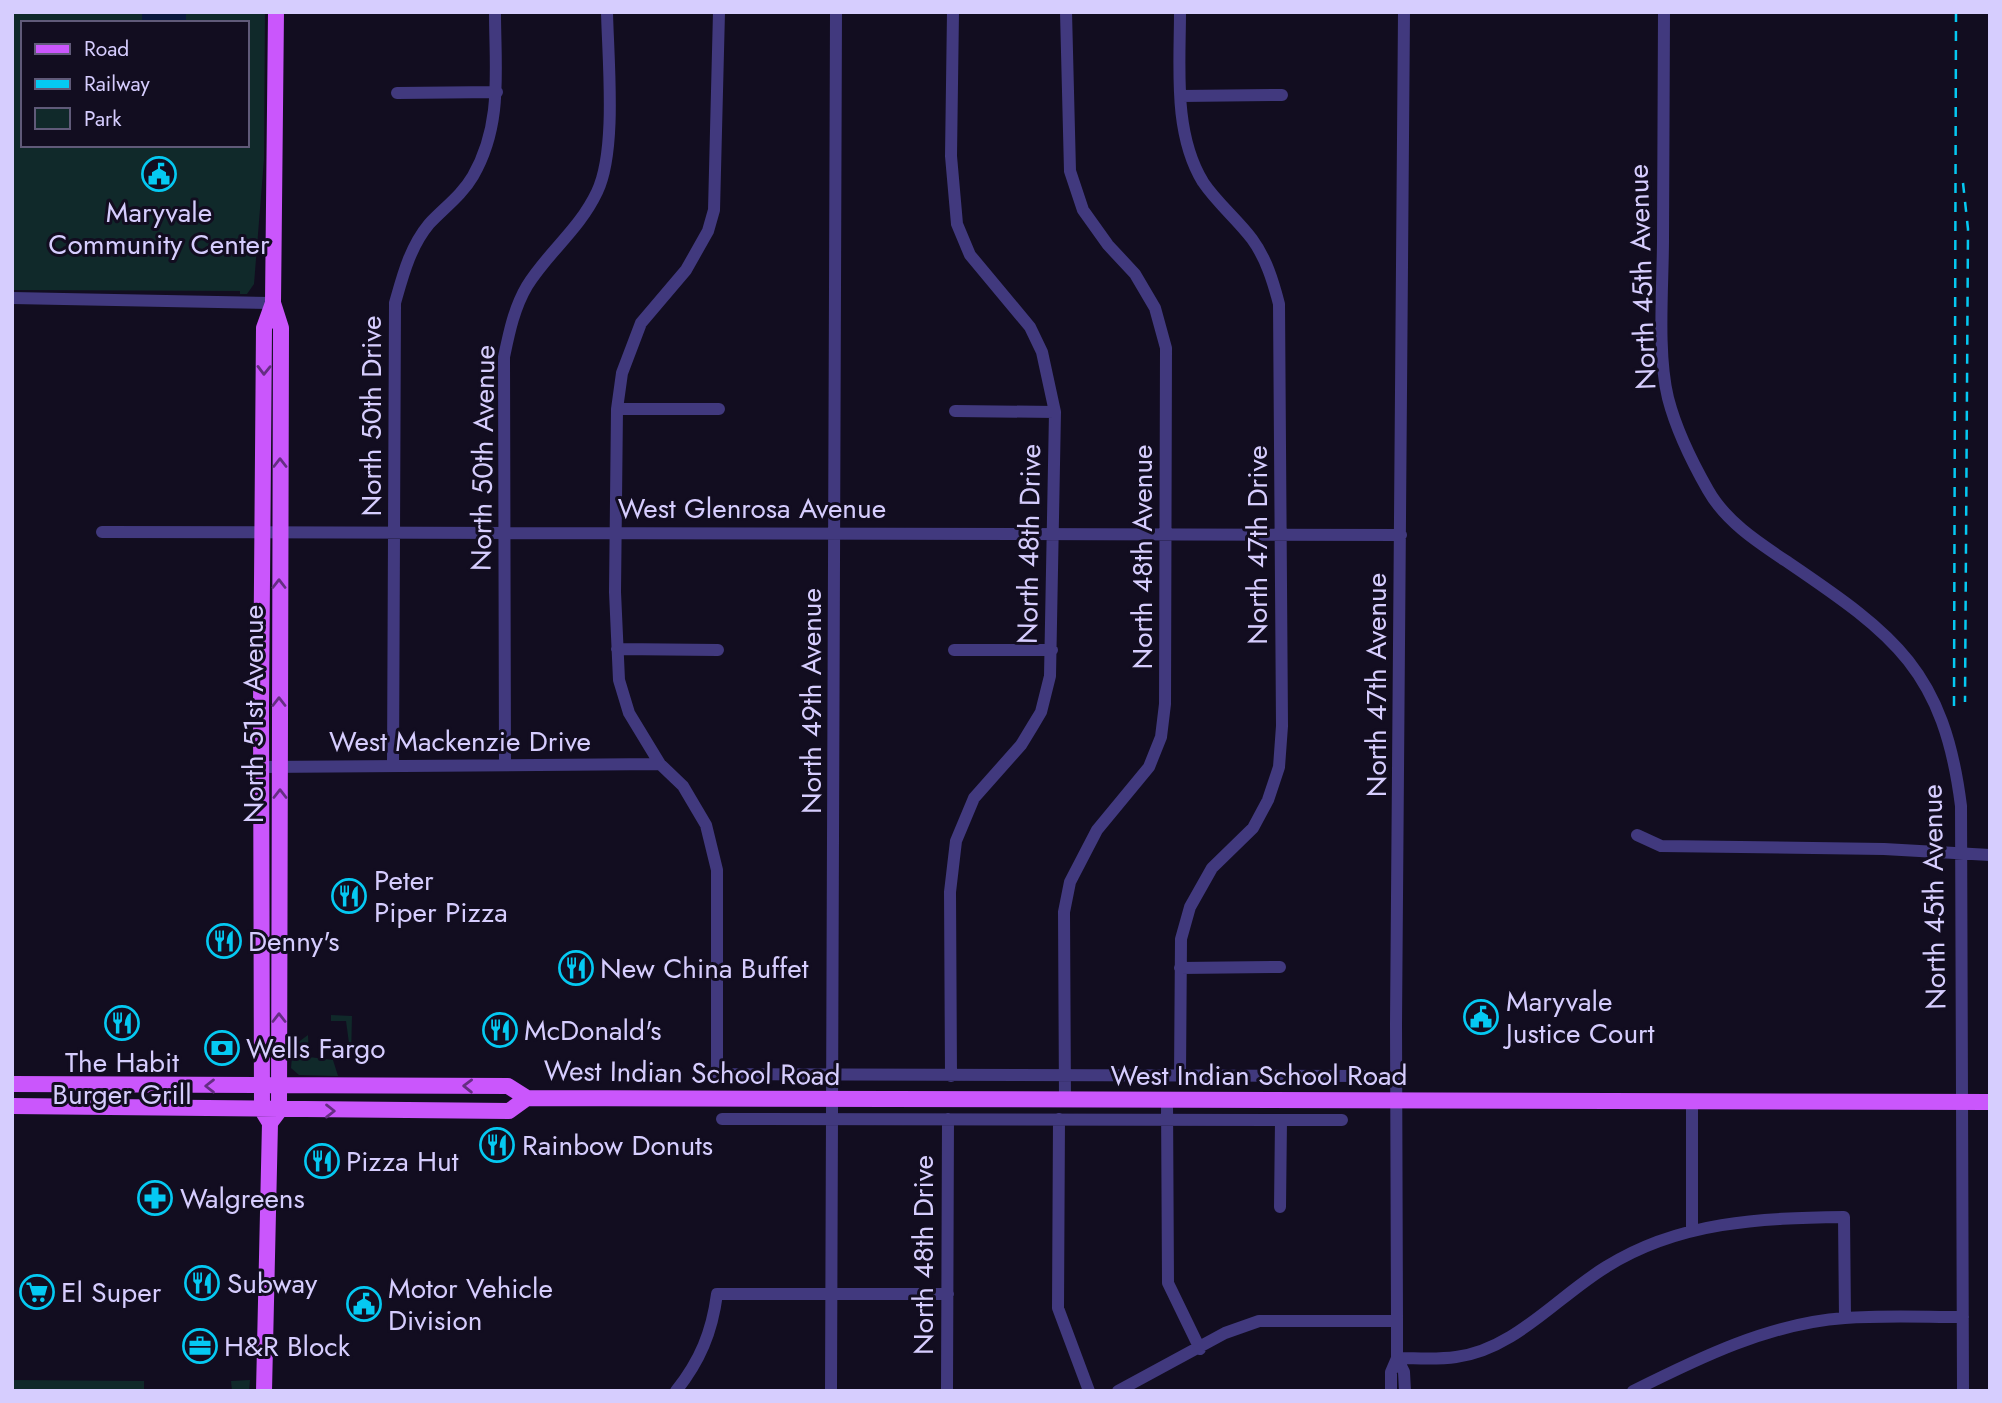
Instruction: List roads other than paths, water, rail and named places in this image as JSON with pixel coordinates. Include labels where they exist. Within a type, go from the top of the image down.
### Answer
[{"type":"main road","name":"North 51st Avenue","points":[[270,1086],[280,766],[281,328],[273,303],[276,12]]},
{"type":"main road","name":"North 51st Avenue","points":[[264,1391],[270,1086],[261,766],[262,531],[264,328],[273,303]]},
{"type":"main road","name":"West Indian School Road","points":[[12,1084],[508,1087],[527,1098],[833,1101],[1990,1102]]},
{"type":"main road","name":"West Indian School Road","points":[[12,1106],[270,1115],[509,1111],[527,1098]]},
{"type":"street","name":"North 50th Drive","points":[[393,766],[395,303],[405,268],[417,241],[463,190],[485,153],[494,121],[495,12]]},
{"type":"street","name":"North 50th Avenue","points":[[505,765],[504,357],[512,321],[527,286],[578,226],[598,190],[606,153],[607,12]]},
{"type":"street","points":[[660,764],[629,713],[619,680],[617,409],[622,373],[641,323],[686,270],[708,231],[714,210],[719,12]]},
{"type":"street","name":"North 49th Avenue","points":[[831,1391],[836,12]]},
{"type":"street","name":"North 48th Drive","points":[[951,1076],[950,892],[956,841],[974,798],[1021,745],[1041,712],[1050,676],[1055,412],[1042,352],[1031,327],[970,255],[957,224],[951,156],[953,12]]},
{"type":"street","name":"North 48th Avenue","points":[[1065,1101],[1064,912],[1070,882],[1097,830],[1149,767],[1161,737],[1165,704],[1167,534],[1166,348],[1155,309],[1135,274],[1083,210],[1070,171],[1066,12]]},
{"type":"street","name":"North 47th Drive","points":[[1180,12],[1184,126],[1202,179],[1253,240],[1273,278],[1279,304],[1282,726],[1279,767],[1268,800],[1252,828],[1212,868],[1191,907],[1181,939],[1180,1076]]},
{"type":"street","name":"North 47th Avenue","points":[[1391,1391],[1391,1372],[1397,1358],[1396,1102],[1404,12]]},
{"type":"street","name":"North 45th Avenue","points":[[1664,12],[1662,297],[1668,397],[1692,460],[1709,492],[1730,518],[1753,539],[1856,608],[1897,645],[1913,667],[1947,731],[1961,806],[1959,855],[1963,1391]]},
{"type":"street","points":[[397,93],[496,92]]},
{"type":"street","points":[[1181,96],[1282,95]]},
{"type":"street","points":[[12,298],[273,303]]},
{"type":"street","points":[[617,409],[719,409]]},
{"type":"street","points":[[955,411],[1055,412]]},
{"type":"street","name":"West Glenrosa Avenue","points":[[102,532],[1401,535]]},
{"type":"street","points":[[617,649],[718,650]]},
{"type":"street","points":[[954,650],[1052,650]]},
{"type":"street","name":"West Mackenzie Drive","points":[[261,766],[660,764]]},
{"type":"street","name":"West Indian School Road","points":[[660,764],[683,786],[706,825],[717,870],[717,1074],[1368,1076]]},
{"type":"street","points":[[1637,835],[1661,846],[1884,849],[1990,855]]},
{"type":"street","points":[[1180,968],[1280,967]]},
{"type":"street","points":[[1167,1101],[1168,1283],[1200,1349]]},
{"type":"street","points":[[1692,1102],[1692,1231]]},
{"type":"street","name":"West Indian School Road","points":[[722,1119],[1342,1120]]},
{"type":"street","name":"North 48th Drive","points":[[947,1391],[948,1119]]},
{"type":"street","points":[[1059,1119],[1058,1308],[1089,1391]]},
{"type":"street","points":[[1280,1207],[1281,1120]]},
{"type":"street","points":[[1397,1358],[1455,1357],[1487,1348],[1514,1333],[1607,1266],[1692,1231],[1759,1218],[1844,1217],[1844,1318]]},
{"type":"street","points":[[676,1391],[694,1368],[705,1347],[717,1294],[948,1294]]},
{"type":"street","points":[[1633,1391],[1715,1352],[1774,1331],[1844,1318],[1963,1317]]},
{"type":"street","points":[[1118,1391],[1241,1325],[1259,1321],[1397,1321]]},
{"type":"street","name":"North 47th Avenue","points":[[1397,1358],[1404,1372],[1405,1391]]},
{"type":"water","points":[[142,12],[186,12],[186,21],[142,21]]},
{"type":"railway","points":[[1954,706],[1956,12]]},
{"type":"railway","points":[[1963,183],[1968,229],[1965,702]]},
{"type":"place","name":"Maryvale Community Center","points":[[159,174]]},
{"type":"place","name":"Peter Piper Pizza","points":[[349,896]]},
{"type":"place","name":"Denny's","points":[[224,941]]},
{"type":"place","name":"New China Buffet","points":[[576,968]]},
{"type":"place","name":"Maryvale Justice Court","points":[[1481,1017]]},
{"type":"place","name":"The Habit Burger Grill","points":[[122,1023]]},
{"type":"place","name":"McDonald's","points":[[500,1030]]},
{"type":"place","name":"Wells Fargo","points":[[222,1048]]},
{"type":"place","name":"Rainbow Donuts","points":[[497,1145]]},
{"type":"place","name":"Pizza Hut","points":[[322,1161]]},
{"type":"place","name":"Walgreens","points":[[155,1198]]},
{"type":"place","name":"Subway","points":[[202,1283]]},
{"type":"place","name":"El Super","points":[[37,1292]]},
{"type":"place","name":"Motor Vehicle Division","points":[[364,1304]]},
{"type":"place","name":"H&R Block","points":[[200,1346]]}]
